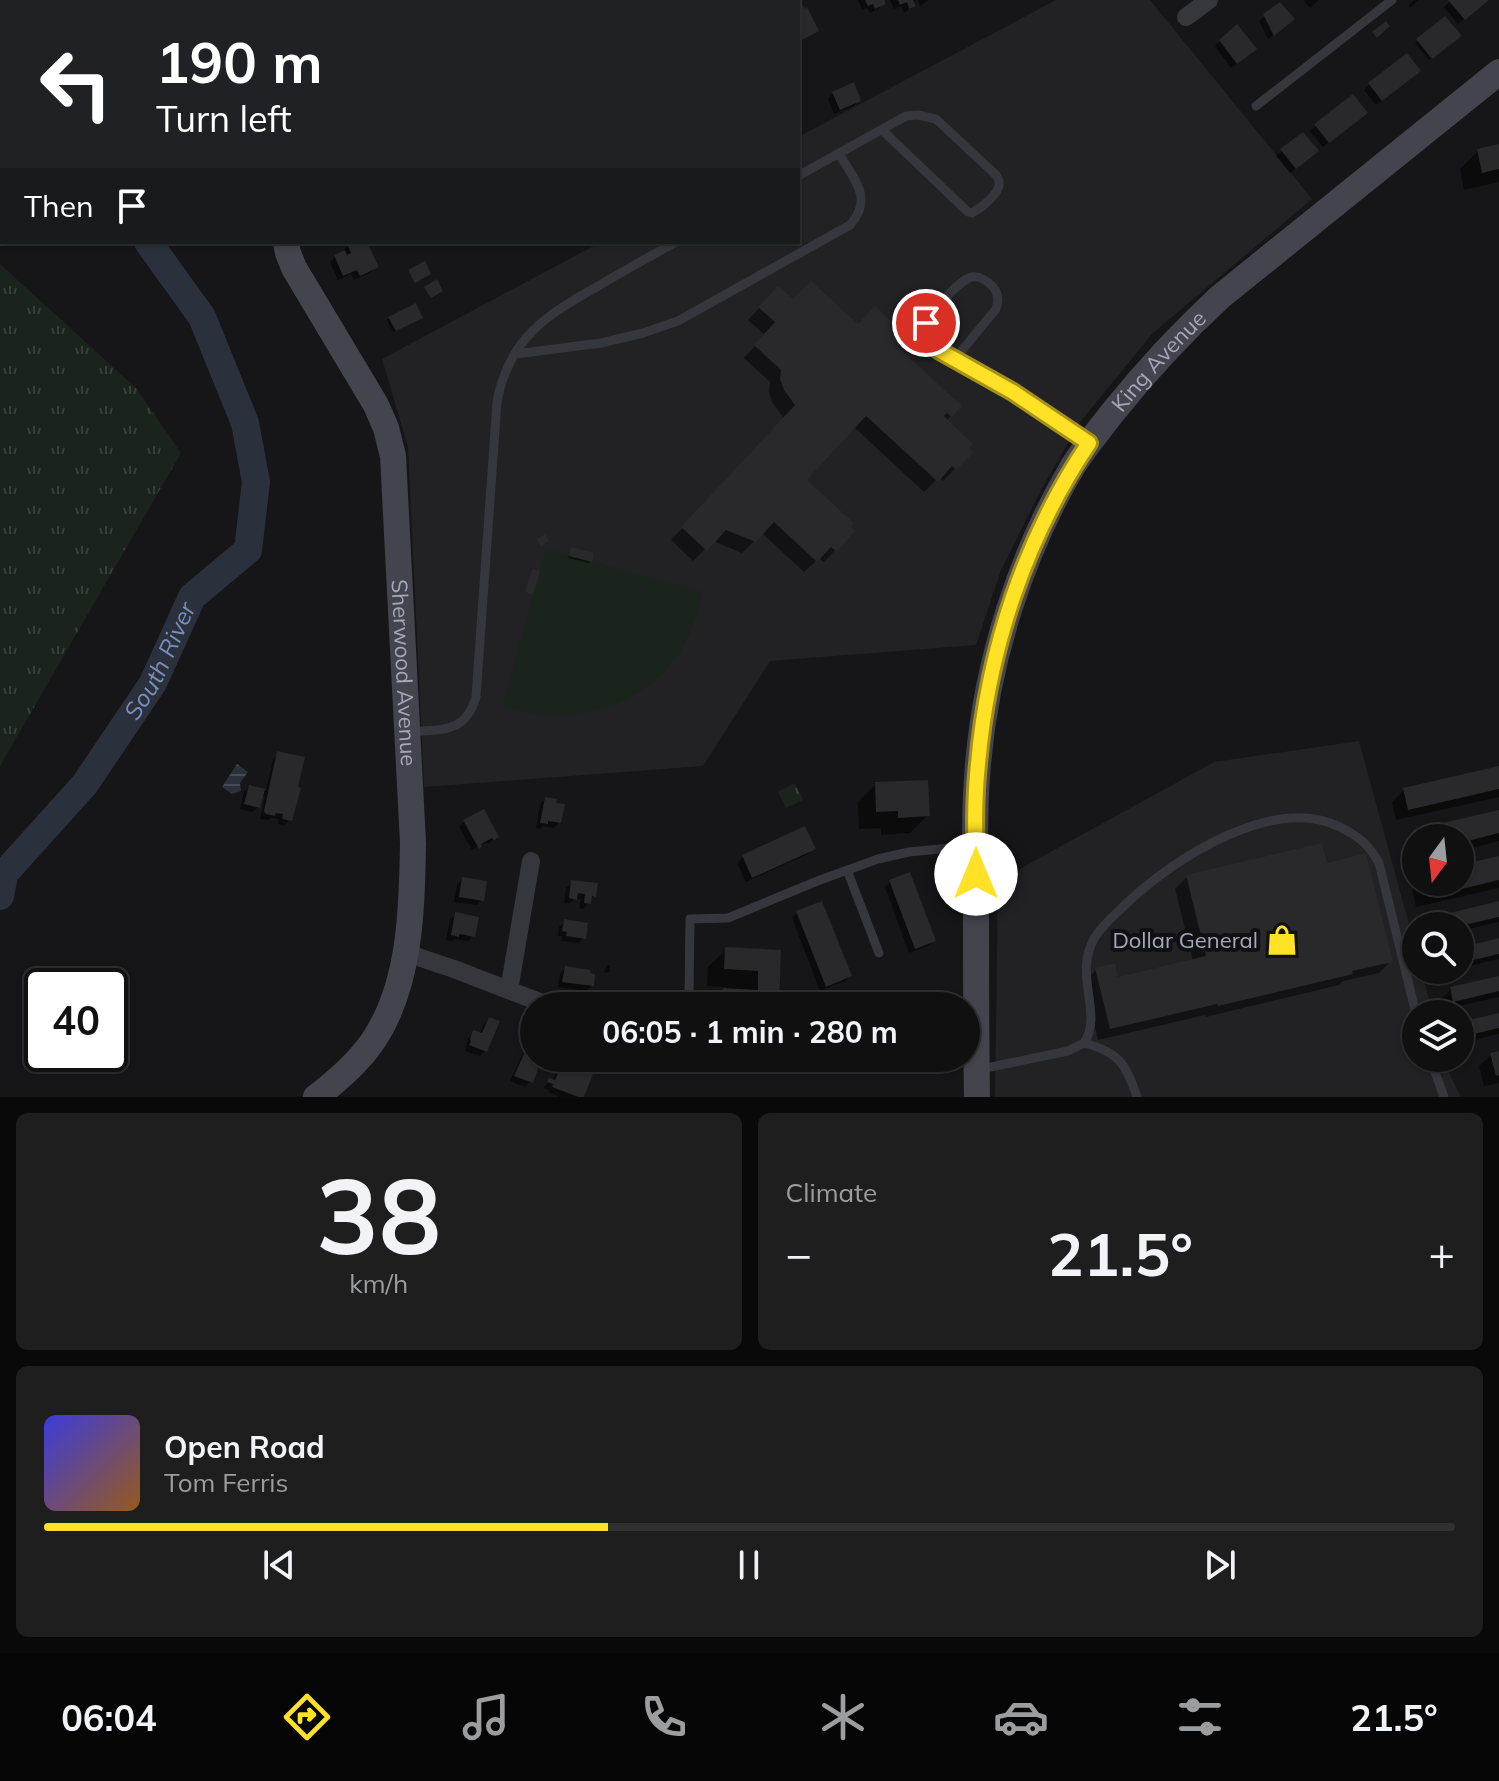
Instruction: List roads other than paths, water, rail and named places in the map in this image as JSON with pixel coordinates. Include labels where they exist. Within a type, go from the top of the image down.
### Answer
[{"type":"street","points":[[1186,17],[1209,0]]},
{"type":"street","name":"King Avenue","points":[[976,992],[975,846],[978,763],[984,711],[1011,602],[1050,508],[1074,465],[1142,376],[1178,336],[1220,297],[1499,72]]},
{"type":"street","name":"Sherwood Avenue","points":[[286,244],[294,268],[376,405],[393,456],[413,843],[406,953],[384,1022],[358,1061],[316,1097]]},
{"type":"street","points":[[509,990],[531,861]]},
{"type":"street","points":[[406,953],[520,994]]},
{"type":"street","name":"King Avenue","points":[[976,1072],[977,1097]]},
{"type":"lane","points":[[1256,106],[1392,0]]},
{"type":"lane","points":[[800,175],[906,116],[918,115],[936,119],[996,175],[1000,182],[996,193],[977,211],[968,212],[882,130]]},
{"type":"lane","points":[[515,354],[601,343],[678,321],[850,225],[860,210],[862,199],[860,188],[839,154]]},
{"type":"lane","points":[[408,732],[448,729],[457,725],[471,712],[476,697],[497,402],[515,354],[531,332],[555,311],[672,244]]},
{"type":"lane","points":[[954,360],[996,309],[999,301],[991,283],[981,277],[963,280],[931,315],[925,332],[929,342],[954,360],[1013,392],[1089,443]]},
{"type":"lane","points":[[980,1069],[1068,1051],[1084,1043],[1092,1020],[1086,963],[1090,947],[1106,923],[1149,884],[1196,851],[1228,835],[1283,818],[1334,823],[1354,833],[1372,850],[1379,863],[1413,1000]]},
{"type":"lane","points":[[689,992],[690,919],[728,918],[847,870],[909,852],[975,846]]},
{"type":"lane","points":[[847,870],[879,953]]},
{"type":"lane","points":[[1084,1043],[1103,1048],[1115,1057],[1125,1068],[1137,1097]]},
{"type":"lane","points":[[1435,1072],[1444,1097]]},
{"type":"water","points":[[237,764],[248,772],[240,783],[241,791],[232,794],[222,787]]},
{"type":"waterway","name":"South River","points":[[0,896],[4,874],[85,784],[153,683],[192,597],[248,550],[256,482],[245,423],[202,317],[149,244]]},
{"type":"place","name":"Dollar General","points":[[1282,940]]}]
